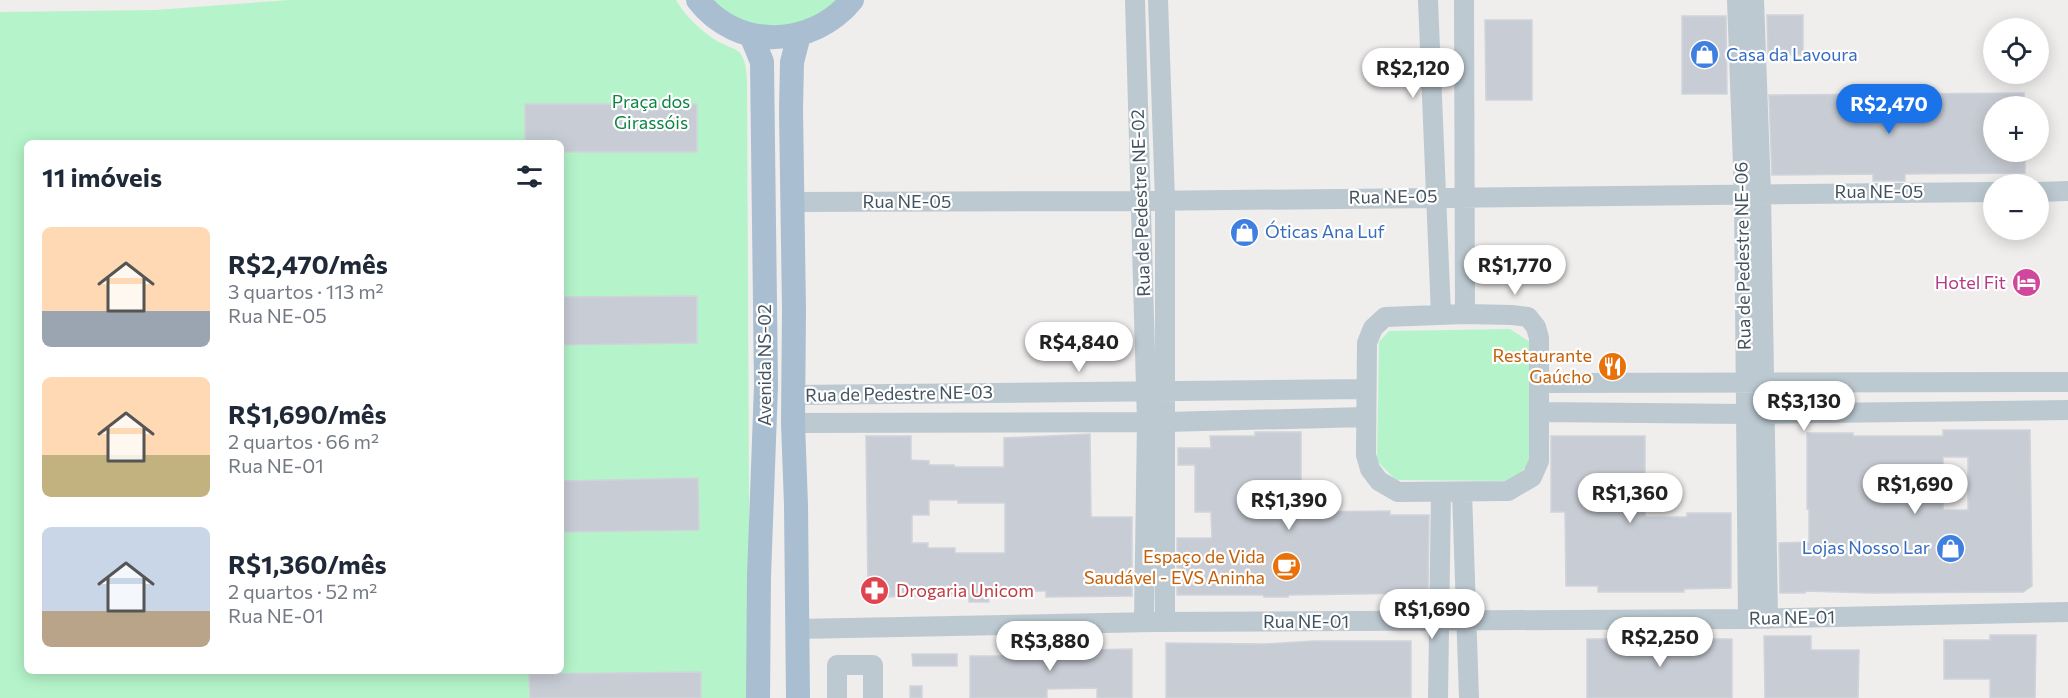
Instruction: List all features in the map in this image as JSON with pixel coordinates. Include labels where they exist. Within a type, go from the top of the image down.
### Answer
[{"type":"main road","points":[[698,0],[722,22],[751,35],[772,38],[799,35],[815,29],[830,21],[852,0]]},
{"type":"main road","name":"Avenida NS-02","points":[[751,35],[762,62],[766,386],[759,576],[758,698]]},
{"type":"main road","name":"Avenida NS-02","points":[[798,698],[793,423],[792,62],[799,35]]},
{"type":"street","name":"Rua de Pedestre NE-02","points":[[1135,0],[1146,391],[1156,422],[1165,622]]},
{"type":"street","name":"Rua de Pedestre NE-02","points":[[1144,622],[1156,422],[1166,391],[1164,200],[1158,0]]},
{"type":"street","points":[[1428,0],[1440,315]]},
{"type":"street","points":[[1464,0],[1466,314]]},
{"type":"street","name":"Rua de Pedestre NE-06","points":[[1737,0],[1752,193]]},
{"type":"street","name":"Rua de Pedestre NE-06","points":[[1754,0],[1752,193],[1758,619]]},
{"type":"street","points":[[2049,192],[2068,191]]},
{"type":"street","name":"Rua NE-05","points":[[792,202],[1141,201],[1983,192]]},
{"type":"street","points":[[1466,314],[1528,317],[1536,327],[1539,338],[1539,461],[1532,477],[1508,491],[1398,492],[1379,481],[1370,469],[1366,455],[1367,343],[1373,328],[1385,317],[1466,314]]},
{"type":"street","points":[[1539,382],[2068,382]]},
{"type":"street","name":"Rua de Pedestre NE-03","points":[[793,395],[1366,389]]},
{"type":"street","points":[[1539,412],[1755,414],[2068,410]]},
{"type":"street","name":"Rua de Pedestre NE-03","points":[[793,423],[1156,422],[1366,417]]},
{"type":"street","points":[[1438,698],[1441,492]]},
{"type":"street","points":[[1462,492],[1469,698]]},
{"type":"street","name":"Rua NE-01","points":[[796,629],[1144,622],[1758,619],[2068,612]]},
{"type":"street","points":[[837,698],[837,665],[873,665],[873,698]]},
{"type":"green space","name":"Praça dos Girassóis","points":[[289,0],[676,0],[689,18],[705,33],[739,52],[746,69],[747,80],[750,698],[0,698],[0,12],[155,10]]},
{"type":"green space","points":[[709,0],[839,0],[833,6],[791,27],[748,25]]},
{"type":"green space","points":[[1510,329],[1530,342],[1531,463],[1511,481],[1396,480],[1377,461],[1379,342],[1389,331]]},
{"type":"building","points":[[1767,15],[1803,15],[1803,55],[1768,55]]},
{"type":"building","name":"Casa da Lavoura","points":[[1682,16],[1726,16],[1727,94],[1682,94]]},
{"type":"building","points":[[1485,20],[1532,20],[1532,100],[1486,100]]},
{"type":"building","points":[[2024,93],[2024,96],[1983,96],[1983,162],[2025,162],[2025,173],[1905,174],[1905,181],[1873,181],[1873,174],[1772,175],[1769,95]]},
{"type":"building","points":[[525,104],[697,104],[697,152],[564,152],[564,140],[525,140]]},
{"type":"building","points":[[697,296],[697,343],[564,345],[564,297]]},
{"type":"building","points":[[1943,430],[2030,430],[2032,586],[2023,592],[1805,591],[1805,593],[1780,593],[1779,543],[1809,542],[1807,433],[1853,433],[1853,436],[1943,436]],"holes":[[[1943,457],[1968,457],[1968,510],[1943,510]]]},
{"type":"building","points":[[1255,432],[1301,432],[1301,512],[1390,511],[1390,515],[1429,515],[1428,593],[1288,595],[1288,597],[1177,595],[1177,538],[1212,538],[1211,512],[1195,512],[1195,465],[1178,465],[1178,448],[1211,448],[1210,436],[1255,436]]},
{"type":"building","points":[[1090,434],[1091,517],[1132,517],[1132,596],[1046,597],[1046,591],[988,591],[989,602],[969,602],[969,596],[875,597],[868,589],[866,436],[911,436],[911,460],[929,461],[929,465],[954,465],[954,467],[1004,467],[1004,438]],"holes":[[[929,500],[958,500],[958,503],[1005,503],[1005,553],[955,553],[955,548],[928,548],[928,543],[912,543],[912,515],[929,515]]]},
{"type":"building","points":[[1551,436],[1645,436],[1645,517],[1687,517],[1687,513],[1731,513],[1731,588],[1684,589],[1684,592],[1598,592],[1598,586],[1566,586],[1565,512],[1551,512]]},
{"type":"building","points":[[698,478],[699,530],[564,532],[564,481]]},
{"type":"building","points":[[1990,635],[2036,635],[2035,698],[1990,698],[1990,679],[1944,679],[1944,640],[1990,640]]},
{"type":"building","points":[[1764,636],[1811,636],[1811,650],[1859,650],[1858,698],[1765,698]]},
{"type":"building","points":[[1587,639],[1732,639],[1732,698],[1587,698]]},
{"type":"building","points":[[1314,641],[1411,641],[1411,698],[1166,698],[1166,643],[1265,644]]},
{"type":"building","points":[[1047,643],[1047,651],[1132,649],[1132,698],[1097,698],[1097,688],[1047,689],[1047,698],[970,698],[970,656],[1002,656],[1002,644]]},
{"type":"building","points":[[912,654],[957,654],[957,666],[913,666]]},
{"type":"building","points":[[701,672],[701,698],[530,698],[529,674]]},
{"type":"building","points":[[910,686],[922,686],[922,698],[910,698]]},
{"type":"place","name":"Casa da Lavoura","points":[[1705,55]]},
{"type":"place","name":"Óticas Ana Luf","points":[[1244,232]]},
{"type":"place","name":"Hotel Fit","points":[[2027,283]]},
{"type":"place","name":"Restaurante Gaúcho","points":[[1613,366]]},
{"type":"place","name":"Lojas Nosso Lar","points":[[1951,548]]},
{"type":"place","name":"Espaço de Vida Saudável - EVS Aninha","points":[[1286,567]]},
{"type":"place","name":"Drogaria Unicom","points":[[875,591]]}]
